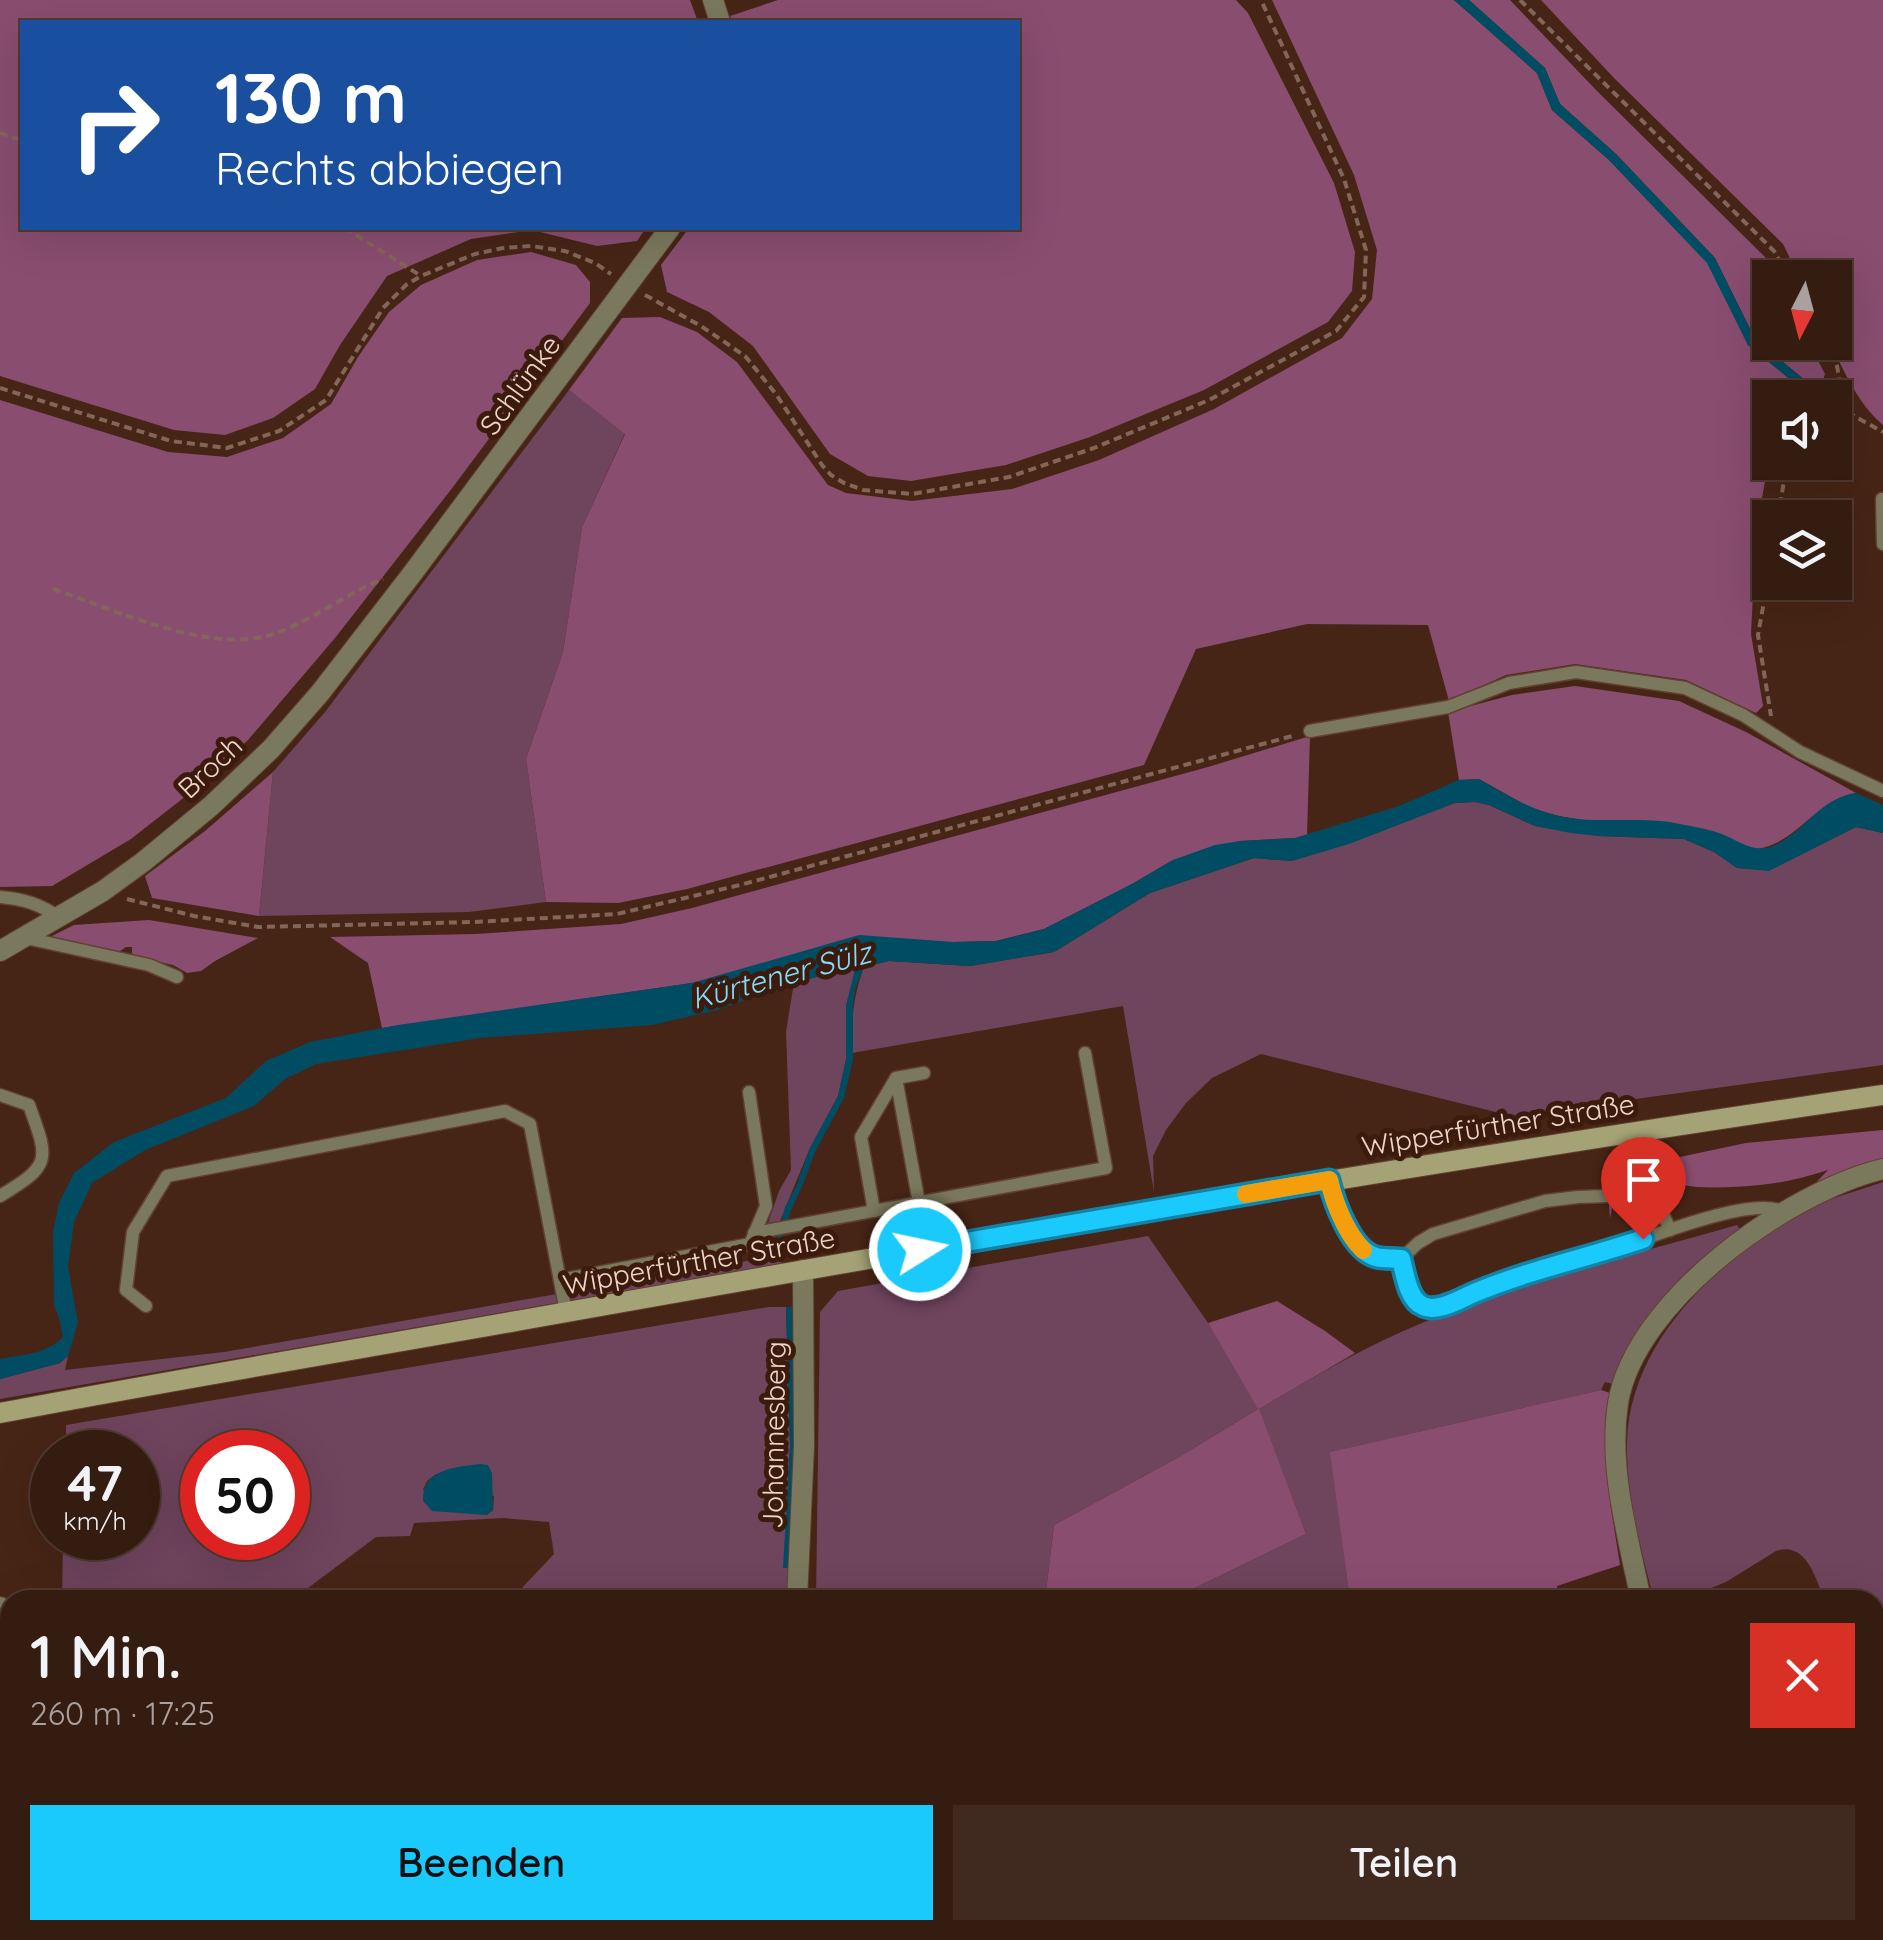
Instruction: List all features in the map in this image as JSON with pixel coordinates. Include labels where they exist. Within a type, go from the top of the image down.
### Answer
[{"type":"main road","name":"Wipperfürther Straße","points":[[0,1413],[1329,1180],[1883,1095]]},
{"type":"street","name":"Schlünke","points":[[412,574],[668,230]]},
{"type":"street","name":"Broch","points":[[0,951],[104,891],[211,806],[271,749],[320,693],[412,574]]},
{"type":"street","points":[[1639,1590],[1617,1482],[1618,1403],[1640,1344],[1694,1277],[1747,1236],[1816,1194],[1883,1168]]},
{"type":"street","name":"Johannesberg","points":[[797,1590],[804,1446],[802,1270]]},
{"type":"lane","points":[[1882,499],[1883,544]]},
{"type":"lane","points":[[1310,732],[1448,708],[1510,683],[1576,672],[1685,688],[1743,715],[1800,752],[1883,791]]},
{"type":"lane","points":[[0,898],[41,904],[60,918]]},
{"type":"lane","points":[[26,938],[150,965],[176,977]]},
{"type":"lane","points":[[761,1232],[1106,1168],[1085,1053]]},
{"type":"lane","points":[[874,1211],[861,1136],[896,1078],[924,1072]]},
{"type":"lane","points":[[896,1078],[919,1203]]},
{"type":"lane","points":[[560,1280],[750,1244],[761,1232],[766,1206],[749,1092]]},
{"type":"lane","points":[[0,1095],[29,1105],[41,1138],[43,1158],[33,1176],[0,1196]]},
{"type":"lane","points":[[146,1306],[126,1290],[133,1232],[167,1176],[505,1111],[530,1124],[566,1312]]},
{"type":"lane","points":[[1329,1180],[1332,1196],[1359,1247],[1374,1256],[1401,1259],[1433,1234],[1545,1201],[1578,1196],[1648,1199],[1660,1207],[1670,1230]]},
{"type":"lane","points":[[1401,1259],[1413,1298],[1420,1306],[1432,1308],[1508,1279],[1708,1217],[1775,1207],[1785,1213]]},
{"type":"path","points":[[0,388],[171,441],[227,448],[279,432],[326,400],[384,308],[406,285],[475,254],[531,246],[565,251],[595,263],[745,356],[776,394],[822,465],[844,484],[863,490],[912,494],[1009,477],[1094,448],[1209,400],[1336,330],[1364,297],[1366,250],[1344,179],[1260,0]]},
{"type":"path","points":[[1520,0],[1779,260]]},
{"type":"path","points":[[348,230],[422,276]]},
{"type":"path","points":[[1852,416],[1883,432]]},
{"type":"path","points":[[54,589],[172,629],[208,638],[245,641],[300,623],[359,588],[391,576],[412,574]]},
{"type":"path","points":[[1764,600],[1758,635],[1771,708],[1771,732]]},
{"type":"path","points":[[104,891],[164,909],[258,928],[617,914],[740,885],[1310,732]]},
{"type":"shaded area","points":[[0,0],[690,0],[697,20],[20,20],[20,230],[532,230],[471,239],[387,276],[315,389],[273,418],[225,435],[174,430],[0,376]]},
{"type":"shaded area","points":[[778,0],[1236,0],[1248,13],[1334,183],[1355,252],[1352,291],[1328,322],[1204,390],[1090,437],[1006,465],[911,481],[868,476],[830,454],[753,346],[709,312],[667,292],[661,265],[687,230],[1020,230],[1020,20],[732,20],[730,16]]},
{"type":"shaded area","points":[[1272,0],[1454,0],[1537,73],[1552,110],[1609,160],[1708,263],[1752,348],[1752,360],[1766,360],[1791,380],[1752,380],[1752,480],[1765,480],[1762,500],[1752,500],[1751,634],[1763,706],[1756,713],[1686,680],[1575,664],[1506,675],[1449,701],[1428,625],[1307,624],[1196,649],[1144,765],[687,889],[618,903],[546,902],[526,759],[563,652],[582,527],[625,434],[569,390],[622,318],[660,317],[697,332],[737,362],[828,485],[846,493],[912,501],[1012,489],[1099,460],[1214,409],[1342,338],[1372,299],[1377,250],[1354,175]]},
{"type":"shaded area","points":[[1469,0],[1510,0],[1766,258],[1752,260],[1752,333],[1715,258],[1616,154],[1560,104],[1545,68]]},
{"type":"shaded area","points":[[1541,0],[1883,0],[1883,425],[1859,397],[1839,360],[1852,360],[1852,260],[1791,260],[1783,244],[1614,78]]},
{"type":"shaded area","points":[[532,230],[645,230],[637,241],[597,246]]},
{"type":"shaded area","points":[[531,252],[576,265],[590,282],[590,303],[335,638],[248,740],[131,839],[52,886],[0,887],[0,400],[168,452],[227,457],[283,438],[331,404],[389,312],[421,285],[477,260]]},
{"type":"shaded area","points":[[1780,360],[1818,360],[1825,374],[1823,380],[1805,380]]},
{"type":"shaded area","points":[[569,390],[625,433],[582,527],[563,652],[526,759],[546,902],[469,912],[259,916],[273,772],[325,712]]},
{"type":"shaded area","points":[[1575,686],[1679,701],[1746,732],[1856,793],[1830,804],[1783,839],[1757,849],[1559,816],[1531,808],[1479,779],[1459,780],[1448,712],[1512,695]]},
{"type":"shaded area","points":[[1310,736],[1307,835],[1240,841],[1173,860],[1044,929],[996,941],[954,942],[767,963],[692,983],[382,1028],[368,963],[330,937],[476,934],[621,924],[692,908]]},
{"type":"shaded area","points":[[273,772],[259,916],[152,898],[145,876]]},
{"type":"shaded area","points":[[1475,802],[1535,826],[1599,836],[1684,839],[1737,868],[1769,870],[1856,827],[1883,833],[1883,1065],[1512,1116],[1261,1054],[1212,1078],[1186,1103],[1153,1156],[1154,1192],[1123,1006],[852,1053],[854,1009],[864,967],[889,961],[970,966],[1054,952],[1150,893],[1254,858],[1292,861],[1455,803]]},
{"type":"shaded area","points":[[149,920],[258,938],[201,971],[187,973],[173,965],[132,956],[132,947],[117,953],[48,938],[74,925]]},
{"type":"shaded area","points":[[856,968],[846,1006],[846,1059],[838,1096],[810,1148],[780,1221],[768,1223],[791,1170],[786,1032],[794,982]]},
{"type":"shaded area","points":[[1883,1130],[1883,1159],[1808,1191],[1828,1170],[1744,1186],[1634,1183],[1615,1193],[1610,1218],[1607,1182],[1623,1169],[1746,1143]]},
{"type":"shaded area","points":[[1883,1182],[1883,1590],[1820,1590],[1802,1556],[1786,1549],[1706,1590],[1651,1590],[1639,1542],[1627,1463],[1632,1405],[1644,1370],[1662,1337],[1712,1278],[1773,1230],[1833,1198]]},
{"type":"shaded area","points":[[1737,1225],[1740,1229],[1674,1285],[1634,1339],[1613,1384],[1605,1382],[1601,1390],[1331,1452],[1349,1590],[1191,1590],[1306,1534],[1258,1409],[1054,1525],[1046,1590],[816,1590],[820,1312],[838,1291],[1148,1236],[1208,1323],[1259,1409],[1339,1363],[1422,1323],[1578,1270]]},
{"type":"shaded area","points":[[781,1255],[782,1264],[0,1399],[0,1379],[60,1363],[68,1356],[65,1370],[224,1352]]},
{"type":"shaded area","points":[[1277,1301],[1355,1353],[1259,1409],[1306,1534],[1191,1590],[1046,1590],[1054,1525],[1258,1409],[1208,1323]]},
{"type":"shaded area","points":[[786,1307],[790,1446],[784,1567],[790,1567],[790,1590],[514,1590],[521,1589],[554,1554],[549,1522],[503,1518],[414,1523],[410,1536],[376,1537],[305,1590],[62,1590],[63,1560],[160,1560],[160,1430],[66,1430],[66,1425]],"holes":[[[436,1474],[494,1496],[493,1510],[487,1515],[423,1490]]]},
{"type":"shaded area","points":[[1601,1390],[1610,1393],[1605,1442],[1620,1565],[1557,1586],[1557,1590],[1349,1590],[1330,1452]]},
{"type":"water","points":[[1454,0],[1469,0],[1545,68],[1560,104],[1616,154],[1715,258],[1752,333],[1752,348],[1707,263],[1609,160],[1552,110],[1537,73]]},
{"type":"water","points":[[1766,360],[1780,360],[1805,380],[1791,380]]},
{"type":"water","name":"Kürtener Sülz","points":[[1479,779],[1555,815],[1587,820],[1669,822],[1713,831],[1759,848],[1784,841],[1831,802],[1856,793],[1883,805],[1883,833],[1856,827],[1769,871],[1737,868],[1684,839],[1571,833],[1535,826],[1489,805],[1455,803],[1349,844],[1292,861],[1254,858],[1150,893],[1054,952],[970,966],[889,961],[864,967],[855,989],[853,1060],[844,1098],[816,1150],[791,1210],[782,1240],[783,1255],[779,1255],[777,1240],[785,1207],[838,1096],[846,1060],[846,1006],[855,969],[794,982],[717,1010],[652,1025],[480,1038],[316,1064],[285,1079],[254,1106],[145,1150],[92,1183],[74,1222],[68,1267],[78,1323],[68,1356],[60,1363],[0,1379],[0,1359],[42,1350],[63,1337],[54,1305],[53,1232],[59,1203],[74,1173],[114,1142],[226,1098],[266,1061],[310,1042],[398,1025],[692,983],[859,935],[996,941],[1044,929],[1173,860],[1215,845],[1295,838],[1399,806],[1459,780]]},
{"type":"water","points":[[786,1307],[792,1307],[796,1446],[790,1568],[783,1568],[790,1446]]},
{"type":"water","points":[[488,1465],[492,1473],[493,1510],[486,1515],[432,1511],[423,1501],[424,1490],[434,1476]]},
{"type":"slow traffic","points":[[1246,1194],[1329,1180],[1332,1196],[1363,1250]]},
{"type":"route","points":[[920,1250],[1329,1180],[1332,1196],[1359,1247],[1374,1256],[1401,1259],[1413,1298],[1420,1306],[1432,1308],[1508,1279],[1643,1239]]}]
